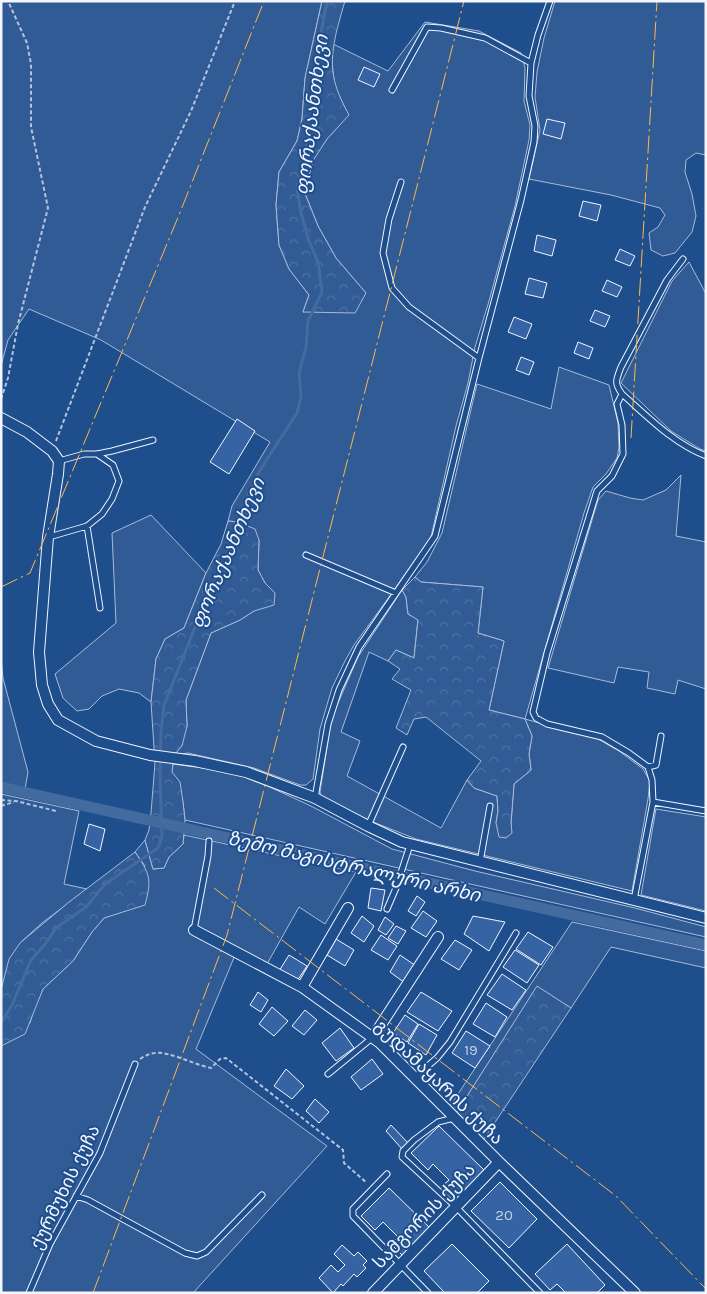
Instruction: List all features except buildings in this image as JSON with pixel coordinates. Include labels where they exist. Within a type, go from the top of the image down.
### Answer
[{"type":"street","points":[[1,418],[27,432],[52,451],[59,461],[48,537],[39,652],[42,684],[48,704],[58,720],[96,741],[150,755],[195,761],[246,772],[315,798],[402,842],[408,849],[480,862],[706,918]]},
{"type":"street","points":[[302,988],[348,908]]},
{"type":"street","name":"გუდამაყარის ქუჩა","points":[[194,930],[302,988],[373,1037],[635,1293]]},
{"type":"street","points":[[373,1037],[438,937]]},
{"type":"street","name":"სამგორის ქუჩა","points":[[373,1293],[499,1162]]},
{"type":"lane","points":[[315,798],[328,724],[339,690],[359,647],[435,536],[479,358],[521,200],[534,142],[535,126],[529,96],[531,63],[538,34],[550,1]]},
{"type":"lane","points":[[392,90],[427,27],[441,28],[485,38],[531,63]]},
{"type":"lane","points":[[401,182],[389,218],[384,253],[392,288],[409,307],[479,358]]},
{"type":"lane","points":[[683,259],[667,280],[616,380],[617,387],[622,394],[663,430],[698,453],[706,456]]},
{"type":"lane","points":[[622,394],[617,404],[622,425],[623,454],[612,476],[597,491],[547,653],[532,712],[536,718],[548,724],[602,737],[648,767],[652,780],[653,802],[634,901]]},
{"type":"lane","points":[[59,461],[84,454],[112,451],[153,440]]},
{"type":"lane","points":[[48,537],[87,526],[102,514],[112,499],[119,481],[113,465],[97,454]]},
{"type":"lane","points":[[87,526],[100,608]]},
{"type":"lane","points":[[306,555],[396,593]]},
{"type":"lane","points":[[648,767],[656,765],[661,736]]},
{"type":"lane","points":[[368,826],[403,747]]},
{"type":"lane","points":[[653,802],[706,811]]},
{"type":"lane","points":[[480,862],[490,806]]},
{"type":"lane","points":[[194,930],[208,856],[209,841]]},
{"type":"lane","points":[[387,909],[396,888],[408,849]]},
{"type":"lane","points":[[415,1077],[437,1058],[450,1042],[516,933]]},
{"type":"lane","points":[[328,1074],[373,1037]]},
{"type":"lane","name":"ქურმუხის ქუჩა","points":[[29,1293],[50,1244],[100,1153],[135,1064]]},
{"type":"lane","points":[[455,1118],[438,1122],[414,1140],[403,1151],[402,1158],[456,1207],[540,1293]]},
{"type":"lane","points":[[387,1174],[353,1209],[353,1216],[428,1293]]},
{"type":"lane","points":[[76,1196],[88,1200],[186,1254],[197,1256],[206,1252],[262,1195]]},
{"type":"path","points":[[1,399],[8,378],[18,324],[48,208],[31,127],[31,64],[27,43],[8,1]]},
{"type":"path","points":[[52,451],[118,281],[144,207],[191,111],[235,1]]},
{"type":"path","points":[[1,800],[16,801],[56,811]]},
{"type":"path","points":[[1,806],[16,801]]},
{"type":"path","points":[[135,1064],[141,1058],[153,1053],[162,1052],[211,1068],[220,1059],[226,1058],[343,1150],[344,1163],[373,1188]]},
{"type":"shaded area","points":[[1,1],[322,1],[305,78],[302,119],[297,141],[279,172],[276,205],[279,245],[289,269],[309,295],[303,312],[366,293],[336,258],[318,226],[304,191],[313,159],[348,115],[335,86],[332,65],[333,44],[388,71],[425,22],[479,31],[521,53],[525,68],[524,101],[530,125],[529,140],[515,206],[475,347],[431,537],[354,645],[345,661],[332,688],[320,729],[313,779],[306,785],[300,785],[254,768],[188,753],[174,755],[187,726],[186,700],[211,633],[240,620],[275,593],[265,583],[258,570],[259,540],[238,522],[228,521],[232,506],[270,442],[101,340],[29,309],[8,340],[1,366]]},
{"type":"shaded area","points":[[555,1],[706,1],[706,155],[696,153],[686,160],[685,172],[696,216],[692,232],[675,253],[663,256],[651,250],[649,233],[658,227],[665,215],[660,208],[611,195],[529,179],[540,130],[535,97],[537,72],[544,38]]},
{"type":"shaded area","points":[[689,262],[706,294],[706,451],[671,431],[621,383],[672,281]]},
{"type":"shaded area","points":[[559,367],[609,385],[618,423],[619,447],[617,458],[606,474],[593,487],[584,513],[525,719],[489,710],[504,641],[478,633],[483,587],[421,582],[415,577],[427,562],[442,533],[477,384],[551,409]]},
{"type":"shaded area","points":[[681,475],[676,536],[706,542],[706,689],[678,680],[675,694],[647,688],[649,672],[618,667],[614,683],[548,668],[598,500],[606,491],[643,500],[666,490]]},
{"type":"shaded area","points":[[151,515],[206,573],[184,628],[165,639],[156,659],[151,702],[139,693],[119,689],[102,696],[89,709],[77,711],[63,698],[55,674],[116,623],[112,533]]},
{"type":"shaded area","points":[[402,590],[406,597],[408,614],[418,619],[414,658],[396,650],[388,661],[369,652],[341,732],[360,741],[347,776],[441,828],[467,780],[474,788],[497,796],[498,811],[496,823],[511,833],[514,784],[531,770],[529,754],[532,736],[525,719],[598,739],[619,751],[643,769],[650,781],[632,891],[416,839],[373,822],[321,797],[320,792],[330,728],[335,710],[358,657]]},
{"type":"shaded area","points":[[1,658],[3,678],[28,772],[25,789],[1,784]]},
{"type":"shaded area","points":[[173,764],[217,770],[248,777],[311,806],[392,849],[706,927],[706,937],[185,820],[183,802],[172,772]]},
{"type":"shaded area","points":[[1,794],[79,811],[64,884],[87,889],[42,923],[20,943],[1,990]]},
{"type":"shaded area","points":[[656,809],[706,817],[706,911],[641,895]]},
{"type":"shaded area","points":[[184,835],[356,872],[325,924],[299,907],[267,964],[238,948],[196,1049],[327,1146],[193,1293],[1,1293],[1,1046],[30,1023],[43,989],[73,961],[92,932],[104,918],[117,913],[145,866],[135,852],[145,840],[153,869],[164,868],[169,857],[183,844]]},
{"type":"shaded area","points":[[572,922],[706,951],[706,968],[611,947],[571,1008],[537,987],[457,1112],[450,1106]]},
{"type":"green space","points":[[322,1],[345,1],[334,44],[332,65],[337,90],[349,115],[327,139],[314,159],[304,191],[318,226],[336,258],[366,293],[355,313],[303,312],[309,295],[289,269],[279,245],[276,205],[279,172],[297,141],[302,119],[305,78]]},
{"type":"green space","points":[[228,521],[238,522],[255,529],[259,540],[258,570],[265,583],[275,593],[274,605],[254,611],[240,620],[211,633],[186,700],[187,726],[182,746],[174,755],[172,772],[180,782],[185,820],[183,844],[169,857],[164,868],[153,869],[145,840],[149,830],[155,763],[151,702],[156,659],[165,639],[184,628],[206,573],[221,544]]},
{"type":"green space","points":[[415,577],[421,582],[483,587],[478,633],[504,641],[489,710],[525,719],[532,736],[529,754],[531,770],[514,784],[512,833],[506,838],[499,837],[496,823],[498,811],[497,796],[474,788],[467,780],[481,761],[426,717],[414,719],[407,735],[396,728],[411,690],[392,679],[400,669],[388,661],[396,650],[414,658],[418,620],[408,614],[406,597],[402,590]]},
{"type":"green space","points":[[135,852],[144,866],[148,877],[149,883],[145,905],[104,918],[92,932],[73,961],[43,989],[25,1034],[1,1046],[1,990],[9,959],[20,943],[69,902]]},
{"type":"green space","points":[[537,986],[571,1008],[484,1139],[457,1112]]},
{"type":"waterway","name":"ფორაქაანთხევი","points":[[1,1023],[12,1005],[31,960],[56,928],[86,907],[105,884],[158,848],[162,837],[160,776],[164,705],[202,610],[221,578],[245,519],[248,495],[260,470],[297,413],[301,396],[299,373],[306,347],[308,321],[322,292],[318,262],[309,241],[301,213],[297,188],[314,109],[317,60],[327,1]]},
{"type":"waterway","name":"ზემო მაგისტრალური არხი","points":[[1,787],[706,945]]},
{"type":"power","points":[[1,587],[30,573],[179,215],[264,1]]},
{"type":"power","points":[[93,1293],[227,935],[464,1]]},
{"type":"power","points":[[631,438],[657,1]]},
{"type":"power","points":[[214,888],[616,1196],[706,1289]]}]
